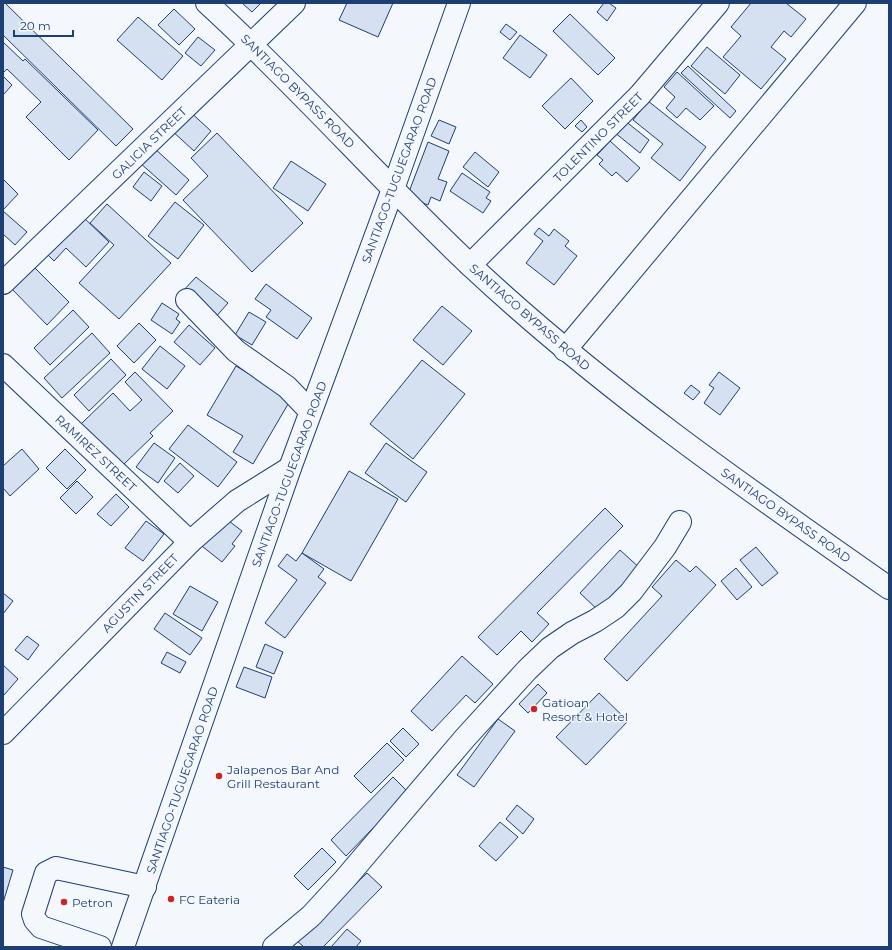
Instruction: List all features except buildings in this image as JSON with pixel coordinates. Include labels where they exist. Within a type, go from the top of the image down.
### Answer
[{"type":"main road","name":"SANTIAGO BYPASS ROAD","points":[[207,3],[252,44],[393,189],[470,265],[565,350],[722,470],[889,588]]},
{"type":"main road","name":"GALICIA STREET","points":[[3,283],[294,3]]},
{"type":"main road","name":"SANTIAGO-TUGUEGARAO ROAD","points":[[124,947],[310,411],[393,189],[459,3]]},
{"type":"main road","name":"TOLENTINO STREET","points":[[470,265],[640,95],[718,3]]},
{"type":"main road","points":[[565,350],[855,3]]},
{"type":"main road","points":[[187,300],[236,351],[287,387],[310,411]]},
{"type":"main road","name":"RAMIREZ STREET","points":[[3,365],[190,542]]},
{"type":"main road","name":"AGUSTIN STREET","points":[[3,733],[190,542],[237,501],[290,468]]},
{"type":"main road","points":[[274,947],[311,916],[345,879],[465,738],[527,670],[550,648],[616,607],[631,592],[665,547],[680,522]]},
{"type":"main road","points":[[100,947],[41,926],[35,920],[33,914],[46,873],[56,868],[145,887]]},
{"type":"place","name":"Gatioan Resort & Hotel","points":[[534,709]]},
{"type":"place","name":"Jalapenos Bar And Grill Restaurant","points":[[219,776]]},
{"type":"place","name":"FC Eateria","points":[[171,899]]},
{"type":"place","name":"Petron","points":[[64,902]]}]
